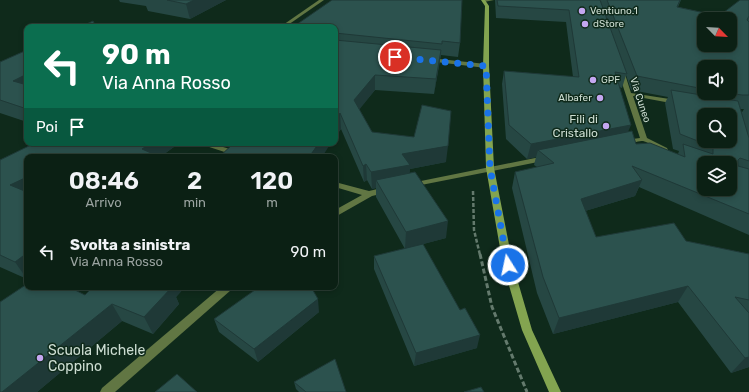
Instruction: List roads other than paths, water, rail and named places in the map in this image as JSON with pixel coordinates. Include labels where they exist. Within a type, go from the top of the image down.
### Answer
[{"type":"main road","points":[[483,0],[487,6],[486,66],[490,168],[508,265],[527,330],[554,392]]},
{"type":"street","points":[[286,24],[322,0]]},
{"type":"street","points":[[483,0],[492,0]]},
{"type":"street","points":[[426,60],[486,66]]},
{"type":"street","name":"Via Cuneo","points":[[619,65],[644,139]]},
{"type":"street","points":[[629,94],[682,103]]},
{"type":"street","points":[[621,143],[644,139],[669,152]]},
{"type":"street","points":[[212,146],[238,154]]},
{"type":"street","points":[[406,186],[490,168],[552,157]]},
{"type":"street","points":[[338,185],[369,194]]},
{"type":"street","points":[[338,212],[369,194],[391,189]]},
{"type":"street","points":[[106,392],[225,290]]},
{"type":"place","name":"Ventiuno.1","points":[[582,11]]},
{"type":"place","name":"dStore","points":[[585,24]]},
{"type":"place","name":"GPF","points":[[593,80]]},
{"type":"place","name":"Albafer","points":[[600,98]]},
{"type":"place","name":"Fili di Cristallo","points":[[606,126]]},
{"type":"place","name":"Scuola Michele Coppino","points":[[40,358]]}]
